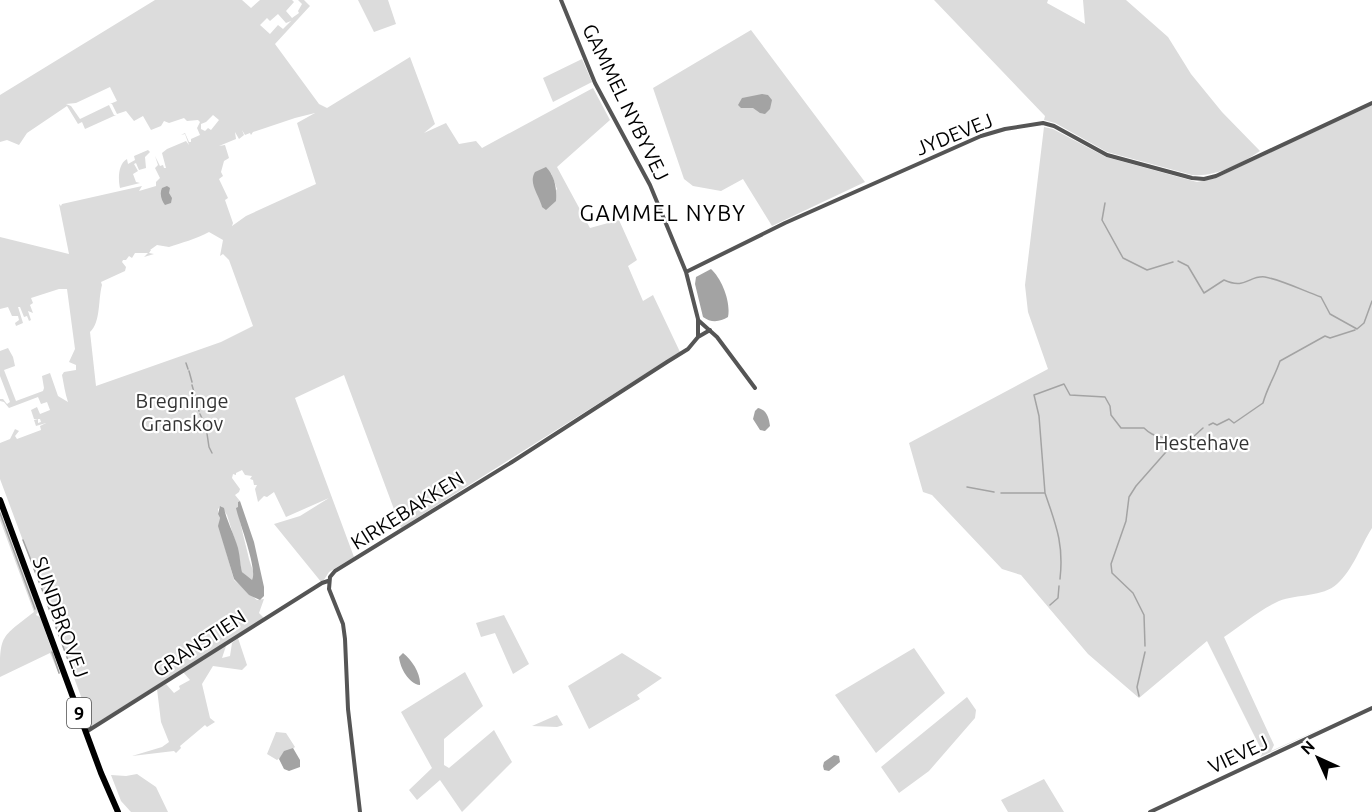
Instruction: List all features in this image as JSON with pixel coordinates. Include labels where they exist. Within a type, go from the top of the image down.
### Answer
[{"type":"main road","name":"SUNDBROVEJ","points":[[0,500],[118,812]]},
{"type":"street","name":"GAMMEL NYBYVEJ","points":[[561,0],[595,83],[650,185],[686,272],[698,319],[698,337]]},
{"type":"street","name":"JYDEVEJ","points":[[686,272],[785,223],[981,136],[1005,129],[1043,123],[1054,126],[1107,155],[1173,174],[1204,179],[1216,176],[1372,103]]},
{"type":"street","points":[[698,319],[710,330],[755,388]]},
{"type":"street","points":[[698,337],[710,330]]},
{"type":"street","name":"KIRKEBAKKEN","points":[[328,580],[336,571],[688,349],[698,337]]},
{"type":"street","points":[[328,580],[345,639],[348,710],[360,812]]},
{"type":"street","name":"GRANSTIEN","points":[[86,732],[328,580]]},
{"type":"street","name":"VIEVEJ","points":[[1150,812],[1372,708]]},
{"type":"green space","name":"Bregninge Granskov","points":[[155,0],[242,0],[251,8],[260,0],[292,0],[294,2],[286,11],[292,18],[299,13],[302,4],[298,0],[304,0],[310,6],[275,44],[319,104],[327,108],[410,57],[435,124],[424,133],[446,123],[459,144],[476,141],[482,148],[593,88],[610,120],[557,167],[590,228],[619,220],[637,260],[628,266],[643,301],[653,295],[680,352],[401,528],[344,375],[295,398],[354,557],[329,572],[322,583],[274,524],[300,516],[329,498],[286,517],[274,492],[267,497],[264,496],[258,502],[255,489],[257,485],[254,485],[253,480],[250,479],[252,476],[245,475],[242,470],[236,475],[233,474],[232,478],[240,489],[235,495],[240,501],[238,509],[240,523],[254,573],[251,581],[242,572],[227,515],[221,506],[218,509],[219,526],[234,580],[257,600],[264,599],[259,613],[264,618],[92,726],[0,479],[0,443],[10,439],[15,429],[19,431],[15,436],[17,439],[41,430],[40,426],[46,423],[36,426],[34,420],[38,419],[34,419],[31,410],[37,407],[40,414],[50,410],[47,402],[41,404],[38,397],[9,408],[0,401],[3,399],[7,404],[10,402],[0,376],[0,351],[8,348],[13,357],[15,366],[4,370],[16,401],[43,391],[42,376],[50,373],[58,396],[68,402],[62,375],[64,372],[76,370],[76,365],[69,362],[75,349],[67,289],[59,289],[31,298],[33,303],[30,305],[33,313],[28,311],[31,320],[29,321],[18,307],[23,323],[16,326],[18,316],[12,316],[8,307],[0,309],[0,237],[69,254],[59,204],[61,206],[142,186],[139,191],[156,186],[160,178],[155,168],[158,165],[155,156],[160,166],[163,165],[166,168],[162,153],[186,141],[189,145],[185,134],[181,135],[185,133],[191,142],[191,139],[200,135],[197,128],[200,122],[198,120],[187,121],[184,118],[169,123],[164,121],[161,126],[151,130],[143,116],[134,121],[126,111],[117,114],[110,104],[117,101],[110,87],[76,103],[66,104],[71,106],[80,119],[109,105],[116,115],[85,129],[82,122],[78,124],[67,106],[27,133],[19,145],[7,140],[0,142],[0,95]],"holes":[[[278,14],[286,23],[291,21],[283,29],[278,25],[270,34],[260,25],[267,18],[270,21]],[[315,113],[297,123],[316,184],[246,216],[232,226],[225,200],[228,198],[219,179],[223,176],[221,172],[224,161],[229,158],[225,145],[219,146],[236,139],[235,132],[239,139],[244,135],[242,130],[245,135],[250,133],[251,135],[253,132]],[[213,115],[219,120],[211,130],[208,128],[205,131],[201,129],[201,124]],[[551,173],[557,189],[542,207],[540,198]],[[209,232],[223,240],[220,256],[223,254],[229,260],[253,326],[221,342],[96,386],[90,332],[98,316],[101,282],[125,271],[123,260],[129,256],[132,258],[135,253],[148,253],[144,257],[154,254],[149,253],[157,245],[169,247]]]},
{"type":"green space","points":[[358,0],[388,0],[396,24],[374,32]]},
{"type":"green space","points":[[934,0],[1048,0],[1047,3],[1085,24],[1083,0],[1126,0],[1168,37],[1191,74],[1222,112],[1260,151],[1228,169],[1201,175],[1192,175],[1107,152],[1055,123],[1044,120],[1045,116]]},
{"type":"green space","points":[[751,30],[865,182],[772,226],[743,179],[721,191],[693,186],[684,179],[653,88]]},
{"type":"green space","points":[[582,59],[592,82],[553,102],[543,78]]},
{"type":"green space","name":"Hestehave","points":[[1372,105],[1372,528],[1352,565],[1337,584],[1325,591],[1279,601],[1224,637],[1274,745],[1271,751],[1329,725],[1260,757],[1262,754],[1260,747],[1207,641],[1139,698],[1088,654],[1021,575],[1002,569],[932,495],[923,492],[909,443],[1048,369],[1028,312],[1025,285],[1044,127],[1053,129],[1106,157],[1197,182],[1216,178]]},
{"type":"green space","points":[[148,150],[150,152],[145,157],[146,168],[139,170],[136,163],[134,164],[138,171],[133,174],[136,182],[140,183],[120,188],[119,172],[124,161],[127,159],[128,164],[135,160],[134,156]]},
{"type":"green space","points":[[0,510],[59,674],[50,653],[0,677],[2,644],[5,638],[34,612],[0,520]]},
{"type":"green space","points":[[504,615],[529,664],[513,674],[495,633],[481,637],[476,623]]},
{"type":"green space","points":[[238,638],[247,665],[242,670],[213,666],[202,684],[210,718],[215,722],[207,727],[205,725],[180,746],[181,748],[176,753],[174,751],[132,756],[162,747],[169,742],[161,722],[157,689],[166,684],[174,693],[180,689],[179,686],[190,680],[183,672],[224,646],[226,646],[222,658],[230,656],[232,643]]},
{"type":"green space","points":[[914,648],[945,693],[876,753],[835,695]]},
{"type":"green space","points":[[622,653],[662,678],[637,695],[640,699],[589,729],[568,686]]},
{"type":"green space","points":[[465,672],[483,706],[444,739],[444,765],[449,768],[494,730],[512,762],[462,812],[440,780],[417,800],[409,790],[432,768],[401,712]]},
{"type":"green space","points":[[967,697],[976,710],[975,718],[929,771],[899,793],[881,767]]},
{"type":"green space","points":[[557,715],[563,725],[557,727],[532,726]]},
{"type":"green space","points":[[276,732],[286,733],[295,747],[277,760],[267,754]]},
{"type":"green space","points":[[137,774],[156,787],[168,812],[131,812],[121,801],[111,775]]},
{"type":"green space","points":[[1044,779],[1064,812],[1008,812],[1001,800]]},
{"type":"shaded area","points":[[768,95],[772,100],[770,109],[765,114],[753,108],[741,108],[738,105],[742,98]]},
{"type":"shaded area","points":[[546,167],[556,187],[556,201],[546,210],[542,207],[535,189],[533,176],[535,172]]},
{"type":"shaded area","points":[[167,186],[170,188],[169,193],[172,198],[171,203],[165,205],[161,193],[162,188]]},
{"type":"shaded area","points":[[711,269],[722,285],[729,311],[728,317],[719,321],[703,317],[695,284],[696,277]]},
{"type":"shaded area","points":[[758,408],[768,417],[770,426],[765,431],[760,430],[753,419]]},
{"type":"shaded area","points":[[240,501],[254,542],[264,587],[264,596],[260,600],[249,595],[234,579],[218,526],[220,506],[224,508],[239,551],[242,572],[252,580],[250,557],[236,508]]},
{"type":"shaded area","points":[[403,653],[415,667],[420,685],[412,682],[403,670],[399,657]]},
{"type":"shaded area","points":[[293,748],[300,760],[300,767],[289,771],[284,769],[279,759],[284,751]]},
{"type":"shaded area","points":[[834,755],[839,756],[840,762],[829,771],[824,770],[824,762]]},
{"type":"waterway","points":[[1105,203],[1102,220],[1123,258],[1147,270],[1173,262]]},
{"type":"waterway","points":[[1178,261],[1188,266],[1204,293],[1224,280],[1231,283],[1242,283],[1260,277],[1272,278],[1321,297],[1330,314],[1357,329],[1364,323],[1372,301]]},
{"type":"waterway","points":[[1209,425],[1213,423],[1217,425],[1229,419],[1234,423],[1263,403],[1280,361],[1325,336],[1330,338],[1355,330]]},
{"type":"waterway","points":[[186,363],[188,369]]},
{"type":"waterway","points":[[189,371],[192,382]]},
{"type":"waterway","points":[[1001,493],[1045,493],[1039,416],[1034,395],[1064,384],[1070,395],[1105,397],[1110,406],[1111,415],[1121,428],[1144,428],[1174,443],[1192,438],[1203,428]]},
{"type":"waterway","points":[[192,385],[195,396]]},
{"type":"waterway","points":[[195,399],[199,411]]},
{"type":"waterway","points":[[200,414],[205,425]]},
{"type":"waterway","points":[[206,427],[212,453]]},
{"type":"waterway","points":[[1145,646],[1144,615],[1133,593],[1112,573],[1111,564],[1126,521],[1129,497],[1173,444]]},
{"type":"waterway","points":[[967,487],[994,492]]},
{"type":"waterway","points":[[1045,493],[1060,545],[1060,579]]},
{"type":"waterway","points":[[0,513],[35,609]]},
{"type":"waterway","points":[[23,540],[32,563]]},
{"type":"waterway","points":[[34,569],[44,594]]},
{"type":"waterway","points":[[1050,605],[1058,598],[1059,586]]},
{"type":"waterway","points":[[47,603],[68,660]]},
{"type":"waterway","points":[[52,652],[59,673]]},
{"type":"waterway","points":[[1139,696],[1137,687],[1145,652]]},
{"type":"district","name":"GAMMEL NYBY","points":[[663,212]]}]
